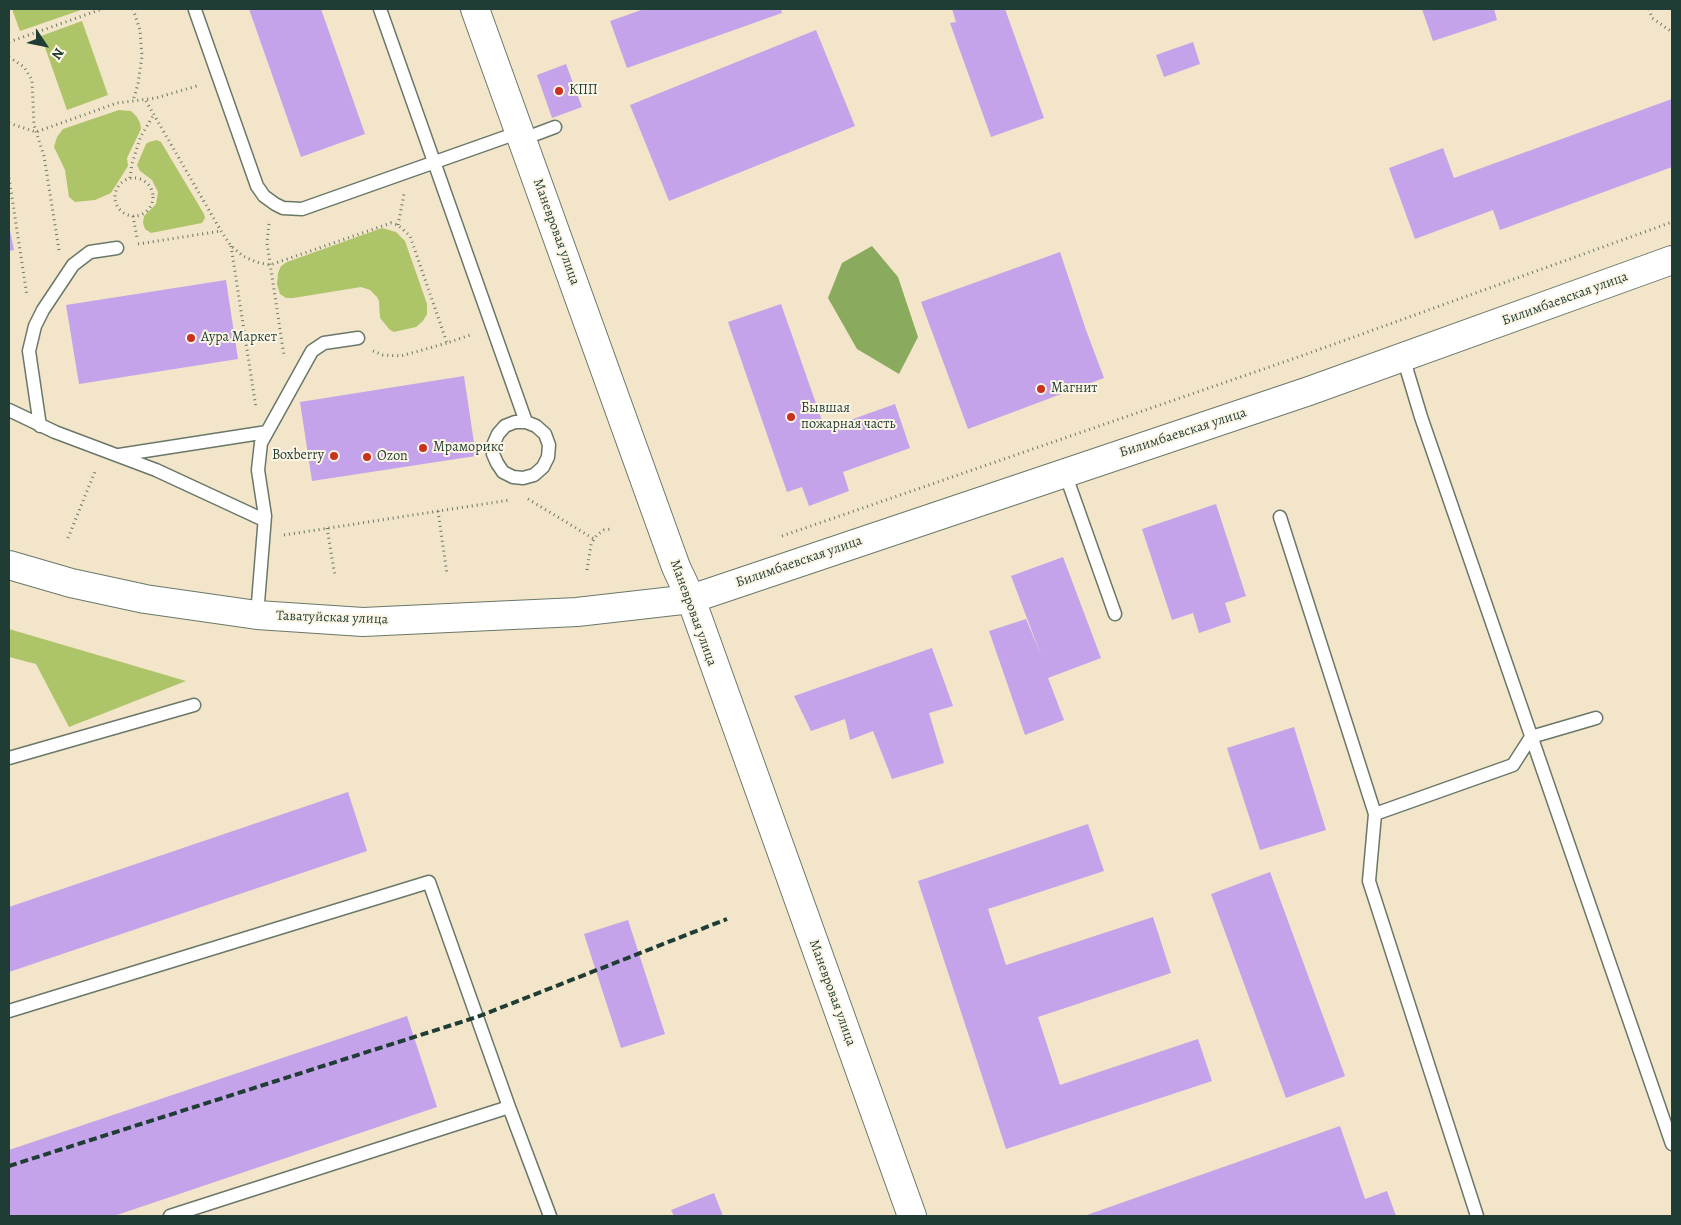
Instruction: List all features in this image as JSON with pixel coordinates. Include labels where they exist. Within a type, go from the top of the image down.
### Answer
[{"type":"main road","name":"Маневровая улица","points":[[475,9],[676,567],[691,598],[912,1216]]},
{"type":"main road","name":"Билимбаевская улица","points":[[691,598],[1299,394],[1672,260]]},
{"type":"main road","name":"Таватуйская улица","points":[[9,565],[71,583],[145,599],[257,615],[363,622],[577,612],[691,598]]},
{"type":"lane","points":[[380,9],[526,422],[536,426],[545,434],[549,445],[548,457],[543,467],[534,475],[523,478],[513,477],[503,472],[497,464],[493,454],[494,443],[498,434],[506,426],[515,422],[526,422]]},
{"type":"lane","points":[[195,10],[257,186],[264,196],[275,204],[293,209],[302,209],[434,162],[521,135],[555,127]]},
{"type":"lane","points":[[40,426],[29,350],[33,332],[44,310],[73,265],[90,252],[117,248]]},
{"type":"lane","points":[[257,615],[264,520],[258,462],[264,432],[308,356],[316,348],[324,344],[358,338]]},
{"type":"lane","points":[[1403,358],[1531,738],[1672,1144]]},
{"type":"lane","points":[[9,410],[40,426],[156,470],[264,520]]},
{"type":"lane","points":[[118,455],[264,432]]},
{"type":"lane","points":[[1065,473],[1115,614]]},
{"type":"lane","points":[[1280,517],[1375,814],[1369,881],[1477,1216]]},
{"type":"lane","points":[[9,758],[194,705]]},
{"type":"lane","points":[[1375,814],[1513,765],[1531,738],[1596,718]]},
{"type":"lane","points":[[9,1011],[429,882],[550,1216]]},
{"type":"lane","points":[[170,1216],[509,1107]]},
{"type":"path","points":[[9,42],[102,9]]},
{"type":"path","points":[[133,9],[140,30],[142,56],[138,84],[133,101]]},
{"type":"path","points":[[1648,9],[1652,18],[1672,32]]},
{"type":"path","points":[[9,57],[24,67],[32,80],[33,114],[36,132],[44,156],[63,279]]},
{"type":"path","points":[[9,123],[36,132],[117,104],[146,101],[219,78]]},
{"type":"path","points":[[146,101],[221,231],[231,246],[243,256],[256,262],[270,265],[391,223],[398,225],[410,236],[447,343]]},
{"type":"path","points":[[130,178],[133,158],[140,138],[154,114]]},
{"type":"path","points":[[398,225],[408,172]]},
{"type":"path","points":[[9,178],[33,332]]},
{"type":"path","points":[[130,178],[139,178],[147,183],[152,190],[154,200],[150,208],[142,215],[124,214],[118,207],[115,199],[116,190],[122,182],[130,178]]},
{"type":"path","points":[[275,204],[268,228],[267,243],[290,390]]},
{"type":"path","points":[[133,216],[138,244]]},
{"type":"path","points":[[773,539],[1313,352],[1672,222]]},
{"type":"path","points":[[117,248],[221,231]]},
{"type":"path","points":[[231,246],[264,432]]},
{"type":"path","points":[[358,338],[373,350],[391,356],[401,356],[447,343],[492,327]]},
{"type":"path","points":[[68,538],[104,450]]},
{"type":"path","points":[[522,498],[530,500],[594,539]]},
{"type":"path","points":[[263,538],[516,499]]},
{"type":"path","points":[[438,511],[447,574]]},
{"type":"path","points":[[327,528],[335,576]]},
{"type":"path","points":[[587,570],[591,545],[594,539],[604,530],[611,528]]},
{"type":"green space","points":[[12,9],[84,9],[20,31]]},
{"type":"green space","points":[[82,21],[108,95],[67,110],[41,36]]},
{"type":"green space","points":[[119,110],[131,111],[137,117],[141,129],[127,158],[128,166],[111,193],[95,200],[75,202],[69,197],[65,170],[54,147],[57,137],[63,129]]},
{"type":"green space","points":[[157,140],[161,142],[204,214],[205,218],[202,223],[151,233],[145,229],[143,223],[144,216],[156,204],[158,192],[152,180],[140,171],[137,165],[146,144]]},
{"type":"green space","points":[[382,228],[396,232],[405,241],[427,304],[427,314],[416,327],[394,332],[390,330],[380,318],[377,297],[370,290],[361,287],[293,298],[286,298],[280,294],[277,284],[278,273],[281,266],[287,262]]},
{"type":"green space","points":[[872,246],[898,277],[918,337],[899,374],[857,349],[828,298],[842,263]]},
{"type":"green space","points":[[9,629],[186,681],[69,727],[36,664],[9,657]]},
{"type":"building","points":[[249,9],[321,9],[365,134],[301,157]]},
{"type":"building","points":[[644,9],[781,9],[782,13],[627,68],[610,21]]},
{"type":"building","points":[[952,9],[1005,9],[1044,118],[991,137],[950,23],[956,22]]},
{"type":"building","points":[[1422,9],[1494,9],[1497,20],[1433,41]]},
{"type":"building","points":[[816,30],[855,126],[669,201],[630,105]]},
{"type":"building","points":[[1193,42],[1200,64],[1164,77],[1156,55]]},
{"type":"building","name":"КПП","points":[[566,64],[582,107],[552,118],[537,75]]},
{"type":"building","points":[[1672,99],[1672,167],[1500,230],[1493,210],[1415,239],[1389,168],[1443,148],[1454,178]]},
{"type":"building","points":[[9,225],[14,250],[9,251]]},
{"type":"building","points":[[1060,252],[1104,378],[968,429],[921,302]]},
{"type":"building","points":[[226,280],[238,359],[79,384],[66,305]]},
{"type":"building","name":"Бывшая пожарная часть","points":[[781,304],[825,429],[895,404],[910,448],[843,472],[849,491],[809,506],[802,487],[787,492],[728,322]]},
{"type":"building","points":[[464,376],[476,456],[312,481],[300,402]]},
{"type":"building","points":[[1216,504],[1246,596],[1225,603],[1231,622],[1199,633],[1193,613],[1172,620],[1142,529]]},
{"type":"building","points":[[1063,557],[1101,658],[1048,678],[1064,720],[1025,735],[989,631],[1026,619],[1041,655],[1011,576]]},
{"type":"building","points":[[932,648],[953,706],[929,713],[944,763],[892,779],[873,731],[850,740],[845,719],[811,731],[794,696]]},
{"type":"building","points":[[1294,727],[1326,830],[1260,850],[1227,748]]},
{"type":"building","points":[[348,792],[367,851],[9,972],[9,907]]},
{"type":"building","points":[[1088,824],[1104,871],[988,909],[1006,965],[1153,917],[1171,973],[1038,1017],[1060,1085],[1198,1039],[1212,1081],[1006,1149],[918,881]]},
{"type":"building","points":[[1270,872],[1345,1076],[1286,1098],[1211,894]]},
{"type":"building","points":[[628,920],[665,1034],[621,1048],[584,934]]},
{"type":"building","points":[[407,1016],[437,1107],[114,1216],[9,1216],[9,1150]]},
{"type":"building","points":[[1340,1126],[1365,1199],[1387,1191],[1396,1216],[1084,1216]]},
{"type":"building","points":[[714,1193],[723,1216],[674,1216],[671,1210]]},
{"type":"railway","points":[[9,1166],[477,1017],[727,919]]},
{"type":"place","name":"КПП","points":[[559,91]]},
{"type":"place","name":"Аура Маркет","points":[[191,338]]},
{"type":"place","name":"Магнит","points":[[1041,389]]},
{"type":"place","name":"Бывшая пожарная часть","points":[[791,417]]},
{"type":"place","name":"Мраморикс","points":[[423,448]]},
{"type":"place","name":"Boxberry","points":[[334,456]]},
{"type":"place","name":"Ozon","points":[[367,457]]}]
